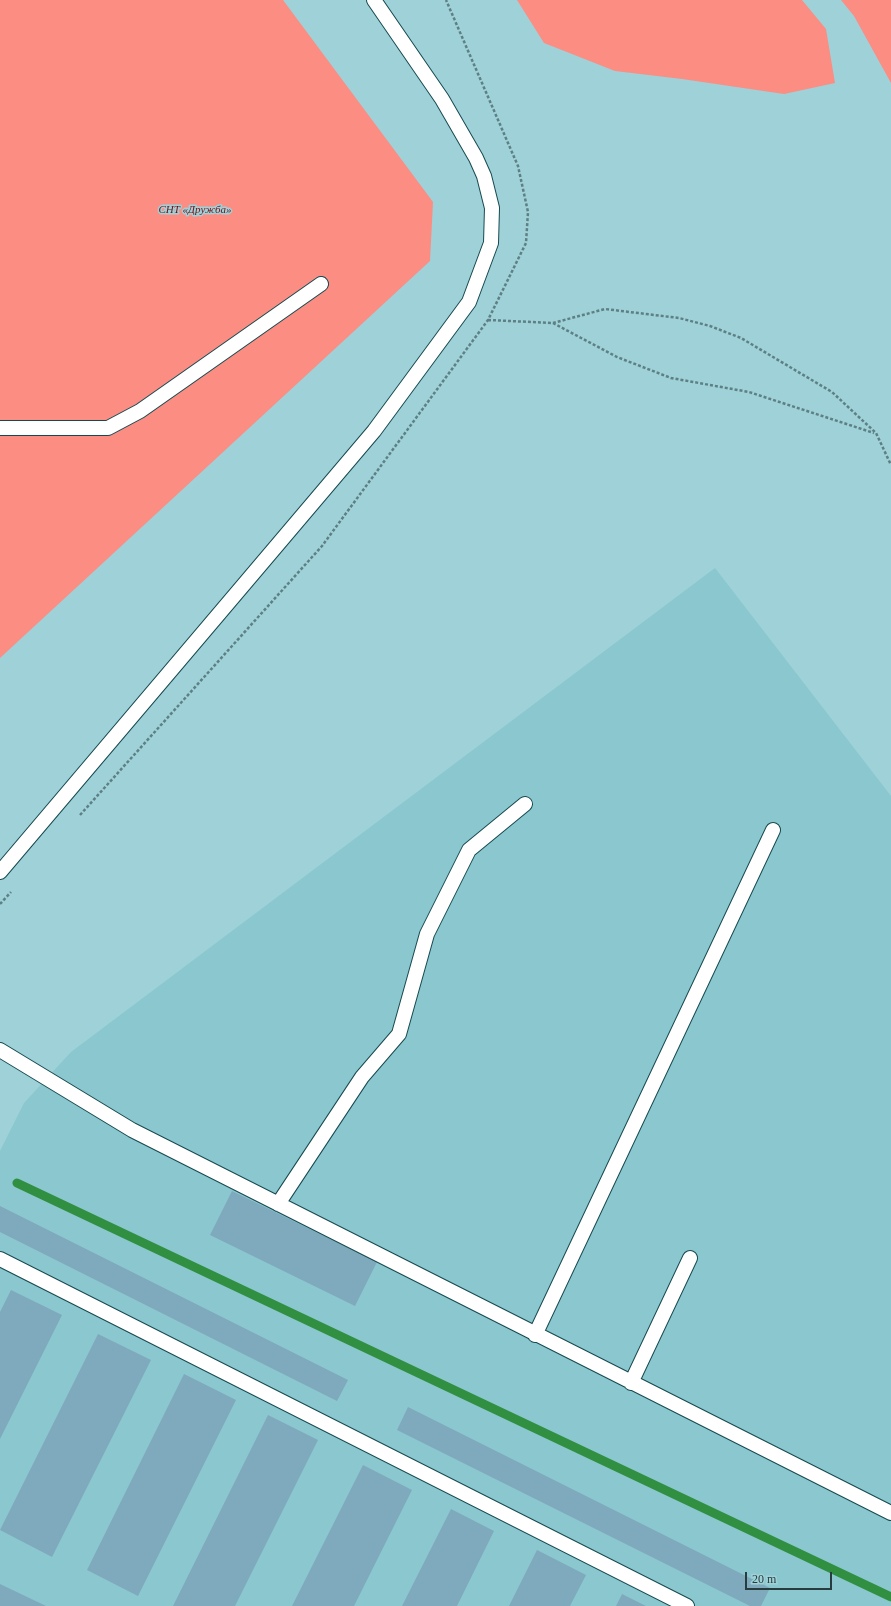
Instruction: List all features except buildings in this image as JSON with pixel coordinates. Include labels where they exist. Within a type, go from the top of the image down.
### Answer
[{"type":"lane","points":[[0,872],[374,431],[469,302],[491,243],[492,208],[484,176],[476,158],[442,99],[374,0]]},
{"type":"lane","points":[[0,428],[108,428],[140,411],[321,284]]},
{"type":"lane","points":[[278,1204],[362,1077],[399,1034],[427,934],[470,850],[525,804]]},
{"type":"lane","points":[[535,1335],[773,830]]},
{"type":"lane","points":[[0,1050],[132,1130],[891,1514]]},
{"type":"lane","points":[[631,1383],[690,1258]]},
{"type":"lane","points":[[0,1259],[687,1606]]},
{"type":"path","points":[[469,302],[488,320],[553,323],[605,309],[679,318],[710,326],[741,338],[832,392],[876,433],[891,465]]},
{"type":"path","points":[[553,323],[617,357],[671,378],[749,392],[876,433]]},
{"type":"shaded area","points":[[715,568],[891,796],[891,1606],[0,1606],[0,1151],[24,1103],[71,1052]]},
{"type":"green space","name":"СНТ «Дружба»","points":[[0,0],[283,0],[433,202],[430,261],[0,658]]},
{"type":"green space","points":[[517,0],[802,0],[826,29],[835,83],[784,94],[615,71],[544,43]]},
{"type":"green space","points":[[841,0],[891,0],[891,83],[854,16]]},
{"type":"waterway","points":[[17,1183],[891,1597]]}]
